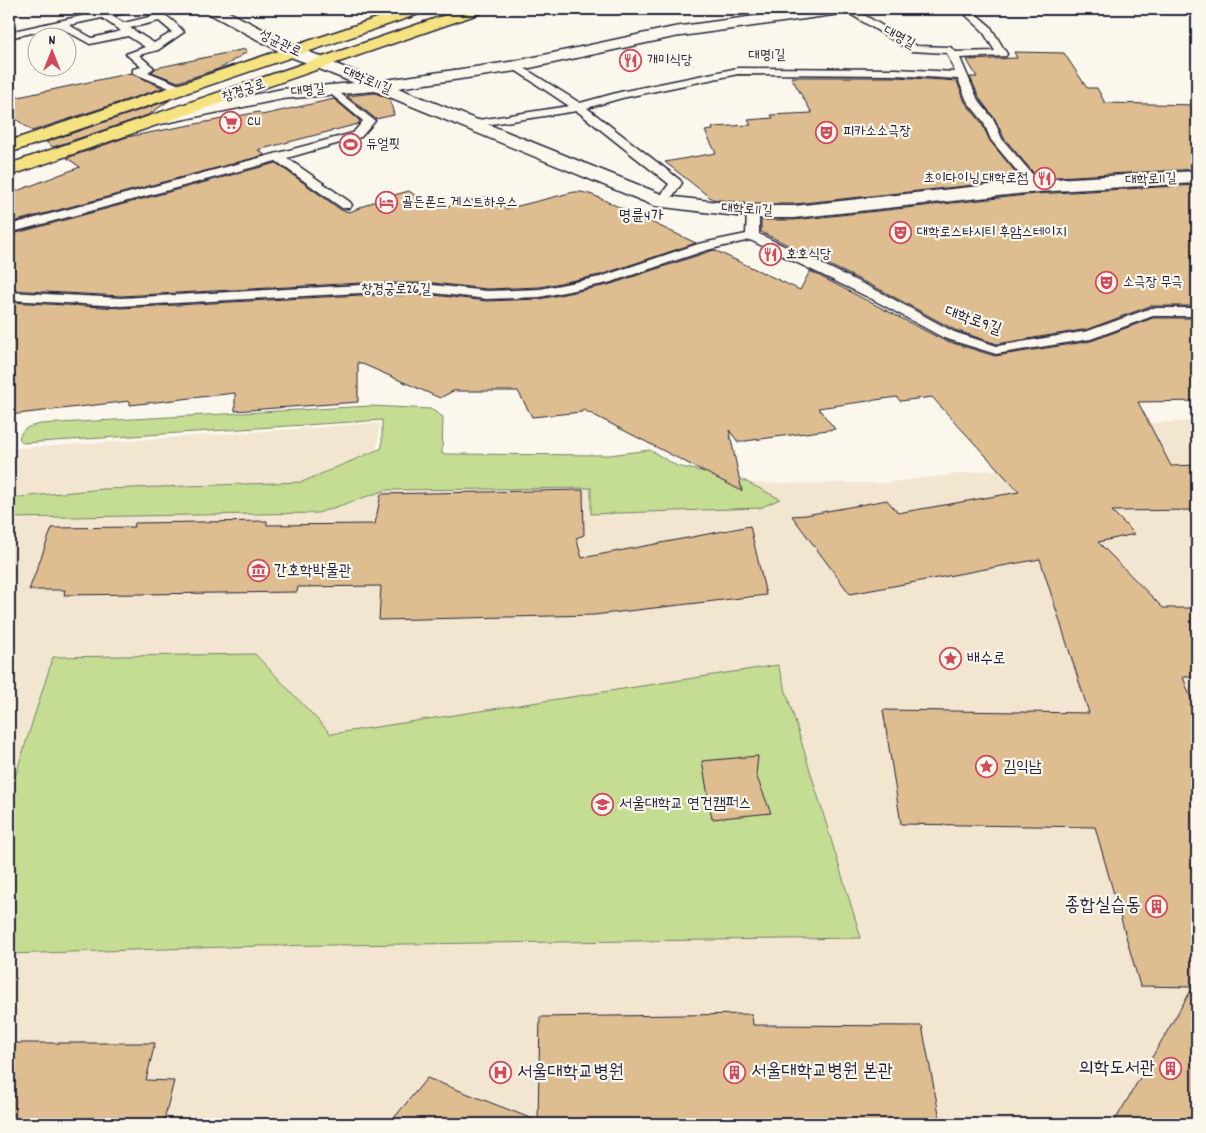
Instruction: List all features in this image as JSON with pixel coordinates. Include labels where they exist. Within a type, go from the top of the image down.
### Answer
[{"type":"main road","name":"창경궁로","points":[[10,148],[419,9]]},
{"type":"main road","name":"창경궁로","points":[[9,170],[323,64],[478,9]]},
{"type":"street","name":"성균관로","points":[[212,9],[294,52],[323,64]]},
{"type":"street","name":"대명길","points":[[161,119],[282,94],[378,86],[516,66],[674,32],[840,9]]},
{"type":"street","name":"대학로11길","points":[[323,64],[662,202],[753,212],[794,212],[1036,186],[1197,177]]},
{"type":"lane","points":[[9,35],[98,11],[128,9]]},
{"type":"lane","points":[[151,9],[179,32],[154,48],[131,54],[148,68],[138,71],[183,90]]},
{"type":"lane","name":"대명길","points":[[847,9],[915,48],[950,50],[953,55]]},
{"type":"lane","points":[[964,9],[986,28],[1002,54],[953,55],[961,76],[997,140],[1036,186]]},
{"type":"lane","points":[[98,11],[154,48]]},
{"type":"lane","points":[[59,23],[90,41],[162,17]]},
{"type":"lane","points":[[516,66],[577,106],[676,183],[662,202]]},
{"type":"lane","name":"대명1길","points":[[472,124],[577,106],[738,71],[877,71],[961,76]]},
{"type":"lane","points":[[9,229],[357,135],[369,122],[331,89]]},
{"type":"lane","points":[[277,156],[346,205]]},
{"type":"lane","points":[[752,236],[753,212]]},
{"type":"lane","name":"창경궁로26길","points":[[9,296],[121,302],[361,289],[433,289],[486,295],[540,293],[602,280],[703,247],[752,236]]},
{"type":"lane","name":"대학로9길","points":[[752,236],[877,296],[949,335],[996,350],[1091,334],[1151,312],[1197,312]]},
{"type":"shaded area","name":"서울대학교 연건캠퍼스","points":[[1197,421],[1197,1124],[9,1124],[9,449],[380,423],[373,484],[882,483],[1128,454],[1119,424]]},
{"type":"green space","points":[[371,406],[431,409],[443,417],[442,454],[609,455],[650,450],[677,466],[743,480],[780,499],[760,508],[591,514],[591,488],[386,490],[318,513],[9,518],[9,498],[104,489],[302,482],[382,448],[382,420],[23,443],[19,438],[20,434],[30,426]]},
{"type":"green space","points":[[255,654],[331,734],[778,665],[861,938],[258,946],[9,954],[9,796],[53,657]]},
{"type":"building","points":[[245,49],[247,52],[221,68],[178,82],[152,72],[156,68]]},
{"type":"building","points":[[1014,52],[1064,53],[1087,88],[1097,88],[1105,103],[1197,105],[1197,169],[1038,178],[1004,138],[995,119],[980,99],[970,77],[977,77],[967,60],[1017,58]]},
{"type":"building","points":[[131,73],[163,88],[32,131],[9,114],[9,99]]},
{"type":"building","points":[[791,77],[896,77],[957,81],[965,102],[981,122],[990,141],[1022,180],[794,204],[753,204],[712,199],[665,162],[716,153],[705,131],[713,130],[712,127],[751,125],[748,120],[773,118],[771,115],[812,113]]},
{"type":"building","points":[[375,93],[390,99],[394,115],[376,119],[347,96]]},
{"type":"building","points":[[334,99],[360,121],[358,124],[258,150],[265,155],[9,223],[9,194],[80,167],[67,158],[127,137],[259,112],[262,115]]},
{"type":"building","points":[[170,100],[148,115],[53,147],[46,142]]},
{"type":"building","points":[[276,163],[341,210],[350,212],[380,199],[409,191],[435,209],[490,196],[506,209],[574,192],[581,192],[593,195],[696,243],[600,275],[540,287],[487,289],[433,283],[361,283],[121,296],[9,290],[9,235]]},
{"type":"building","points":[[1197,185],[1197,306],[1150,306],[1088,329],[997,344],[955,330],[883,291],[761,232],[761,220],[794,220],[1036,194]]},
{"type":"building","points":[[714,250],[800,290],[810,271],[943,340],[995,356],[1091,341],[1153,318],[1197,318],[1197,401],[1138,402],[1171,466],[1197,465],[1197,510],[1112,511],[1135,534],[1098,542],[1163,608],[1197,608],[1197,677],[1183,677],[1197,716],[1197,1124],[1113,1124],[1193,987],[1140,986],[1095,827],[901,824],[883,710],[1089,713],[1040,559],[850,594],[792,516],[887,500],[898,513],[1019,492],[932,397],[900,401],[897,397],[818,408],[835,429],[738,442],[729,430],[742,491],[582,409],[582,412],[532,417],[518,391],[453,391],[440,398],[358,362],[358,402],[235,411],[235,393],[130,405],[130,401],[9,415],[9,302],[121,308],[361,295],[433,295],[487,301],[540,299],[608,285]]},
{"type":"building","points":[[583,490],[584,535],[576,538],[582,558],[750,526],[766,595],[594,615],[379,620],[381,586],[298,587],[297,592],[64,595],[65,590],[29,590],[52,528],[134,527],[135,523],[267,521],[267,525],[375,524],[381,494]]},
{"type":"building","points":[[758,756],[756,775],[771,813],[712,819],[702,761]]},
{"type":"building","name":"서울대학교병원 본관","points":[[752,1014],[753,1025],[922,1026],[941,1124],[389,1124],[427,1078],[538,1121],[540,1017]]},
{"type":"building","points":[[9,1043],[155,1043],[146,1080],[174,1081],[163,1124],[9,1124]]},
{"type":"place","name":"개미식당","points":[[631,61]]},
{"type":"place","name":"CU","points":[[231,122]]},
{"type":"place","name":"피카소소극장","points":[[827,132]]},
{"type":"place","name":"듀얼핏","points":[[350,145]]},
{"type":"place","name":"초이다이닝 대학로점","points":[[1044,179]]},
{"type":"place","name":"골든폰드 게스트하우스","points":[[386,203]]},
{"type":"place","name":"대학로스타시티 후암스테이지","points":[[901,233]]},
{"type":"place","name":"호호식당","points":[[770,255]]},
{"type":"place","name":"소극장 무극","points":[[1107,283]]},
{"type":"place","name":"간호학박물관","points":[[258,571]]},
{"type":"place","name":"배수로","points":[[951,659]]},
{"type":"place","name":"김익남","points":[[987,767]]},
{"type":"place","name":"서울대학교 연건캠퍼스","points":[[603,804]]},
{"type":"place","name":"종합실습동","points":[[1157,906]]},
{"type":"place","name":"의학도서관","points":[[1171,1069]]},
{"type":"place","name":"서울대학교병원 본관","points":[[735,1072]]},
{"type":"place","name":"서울대학교병원","points":[[501,1073]]},
{"type":"district","name":"명륜4가","points":[[641,216]]}]
